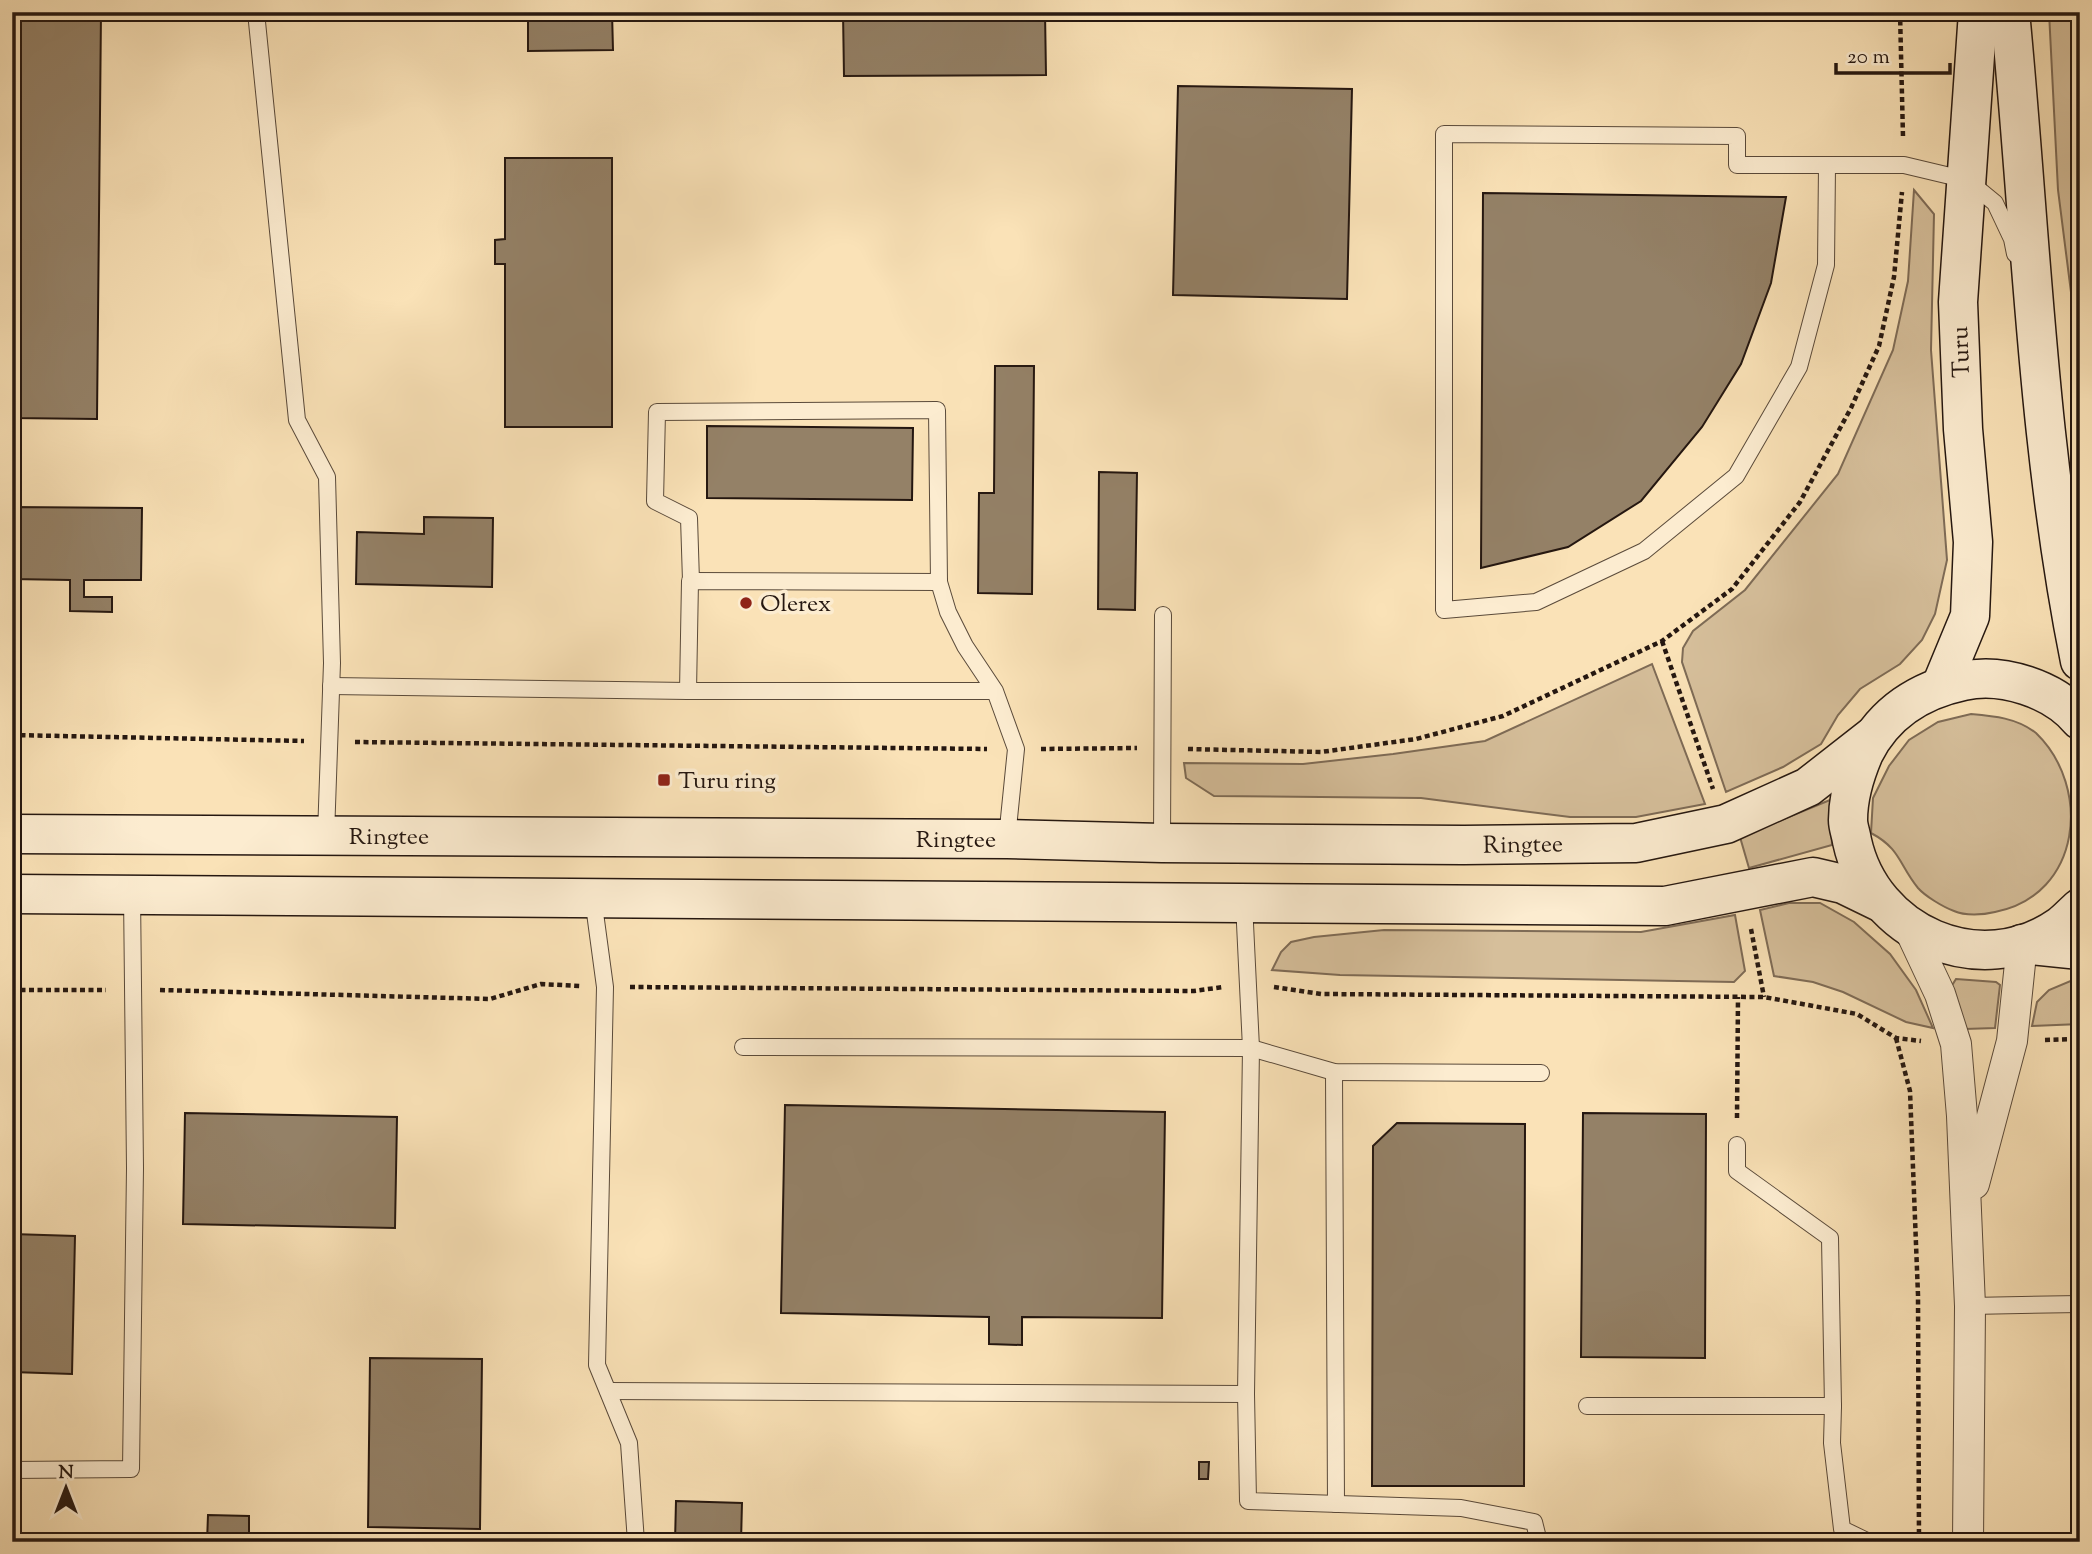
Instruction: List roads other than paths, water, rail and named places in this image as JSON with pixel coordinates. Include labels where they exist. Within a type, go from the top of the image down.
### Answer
[{"type":"main road","name":"Turu","points":[[1941,686],[1970,616],[1973,542],[1963,429],[1958,302],[1978,12]]},
{"type":"main road","points":[[2010,12],[2036,342],[2056,523],[2080,662]]},
{"type":"main road","points":[[1880,902],[1857,864],[1848,821],[1853,777],[1872,737],[1891,715],[1914,698],[1941,686],[1969,679],[1998,679],[2026,686],[2053,698],[2080,720]]},
{"type":"main road","name":"Ringtee","points":[[12,834],[1007,839],[1162,843],[1636,843],[1726,824],[1808,787],[1872,737]]},
{"type":"main road","points":[[12,894],[1665,906],[1813,877],[1843,884],[1880,902],[1909,928],[1945,944],[1984,950],[2022,944],[2080,950]]},
{"type":"main road","points":[[2022,944],[2060,926],[2080,908]]},
{"type":"street","points":[[1909,928],[1940,993],[1956,1044],[1962,1116],[1970,1306],[1968,1542]]},
{"type":"street","points":[[1966,1214],[2012,1041],[2022,944]]},
{"type":"lane","points":[[256,12],[297,420],[327,477],[331,686],[326,835]]},
{"type":"lane","points":[[1827,166],[1826,265],[1799,367],[1736,476],[1644,551],[1536,602],[1444,610],[1444,134],[1737,136],[1737,165],[1904,165],[1967,180],[1995,203],[2012,239],[2036,342]]},
{"type":"lane","points":[[688,691],[691,581],[689,518],[655,501],[657,412],[937,410],[939,582],[948,612],[965,646],[995,691],[1016,749],[1007,839]]},
{"type":"lane","points":[[691,581],[939,582]]},
{"type":"lane","points":[[1162,843],[1163,615]]},
{"type":"lane","points":[[331,686],[688,691],[995,691]]},
{"type":"lane","points":[[12,1470],[131,1469],[135,1168],[132,894]]},
{"type":"lane","points":[[593,898],[605,987],[597,1364],[629,1443],[636,1542]]},
{"type":"lane","points":[[1244,903],[1251,1048],[1246,1394],[1248,1502],[1461,1508],[1534,1522],[1539,1542]]},
{"type":"lane","points":[[743,1046],[1251,1048],[1334,1072],[1541,1073]]},
{"type":"lane","points":[[1334,1072],[1336,1504]]},
{"type":"lane","points":[[1737,1145],[1737,1171],[1830,1238],[1832,1443],[1842,1529],[1869,1542]]},
{"type":"lane","points":[[1970,1306],[2080,1304]]},
{"type":"lane","points":[[608,1391],[1246,1394]]},
{"type":"lane","points":[[1587,1406],[1833,1406]]},
{"type":"place","name":"Olerex","points":[[746,603]]},
{"type":"place","name":"Turu ring","points":[[664,780]]}]
